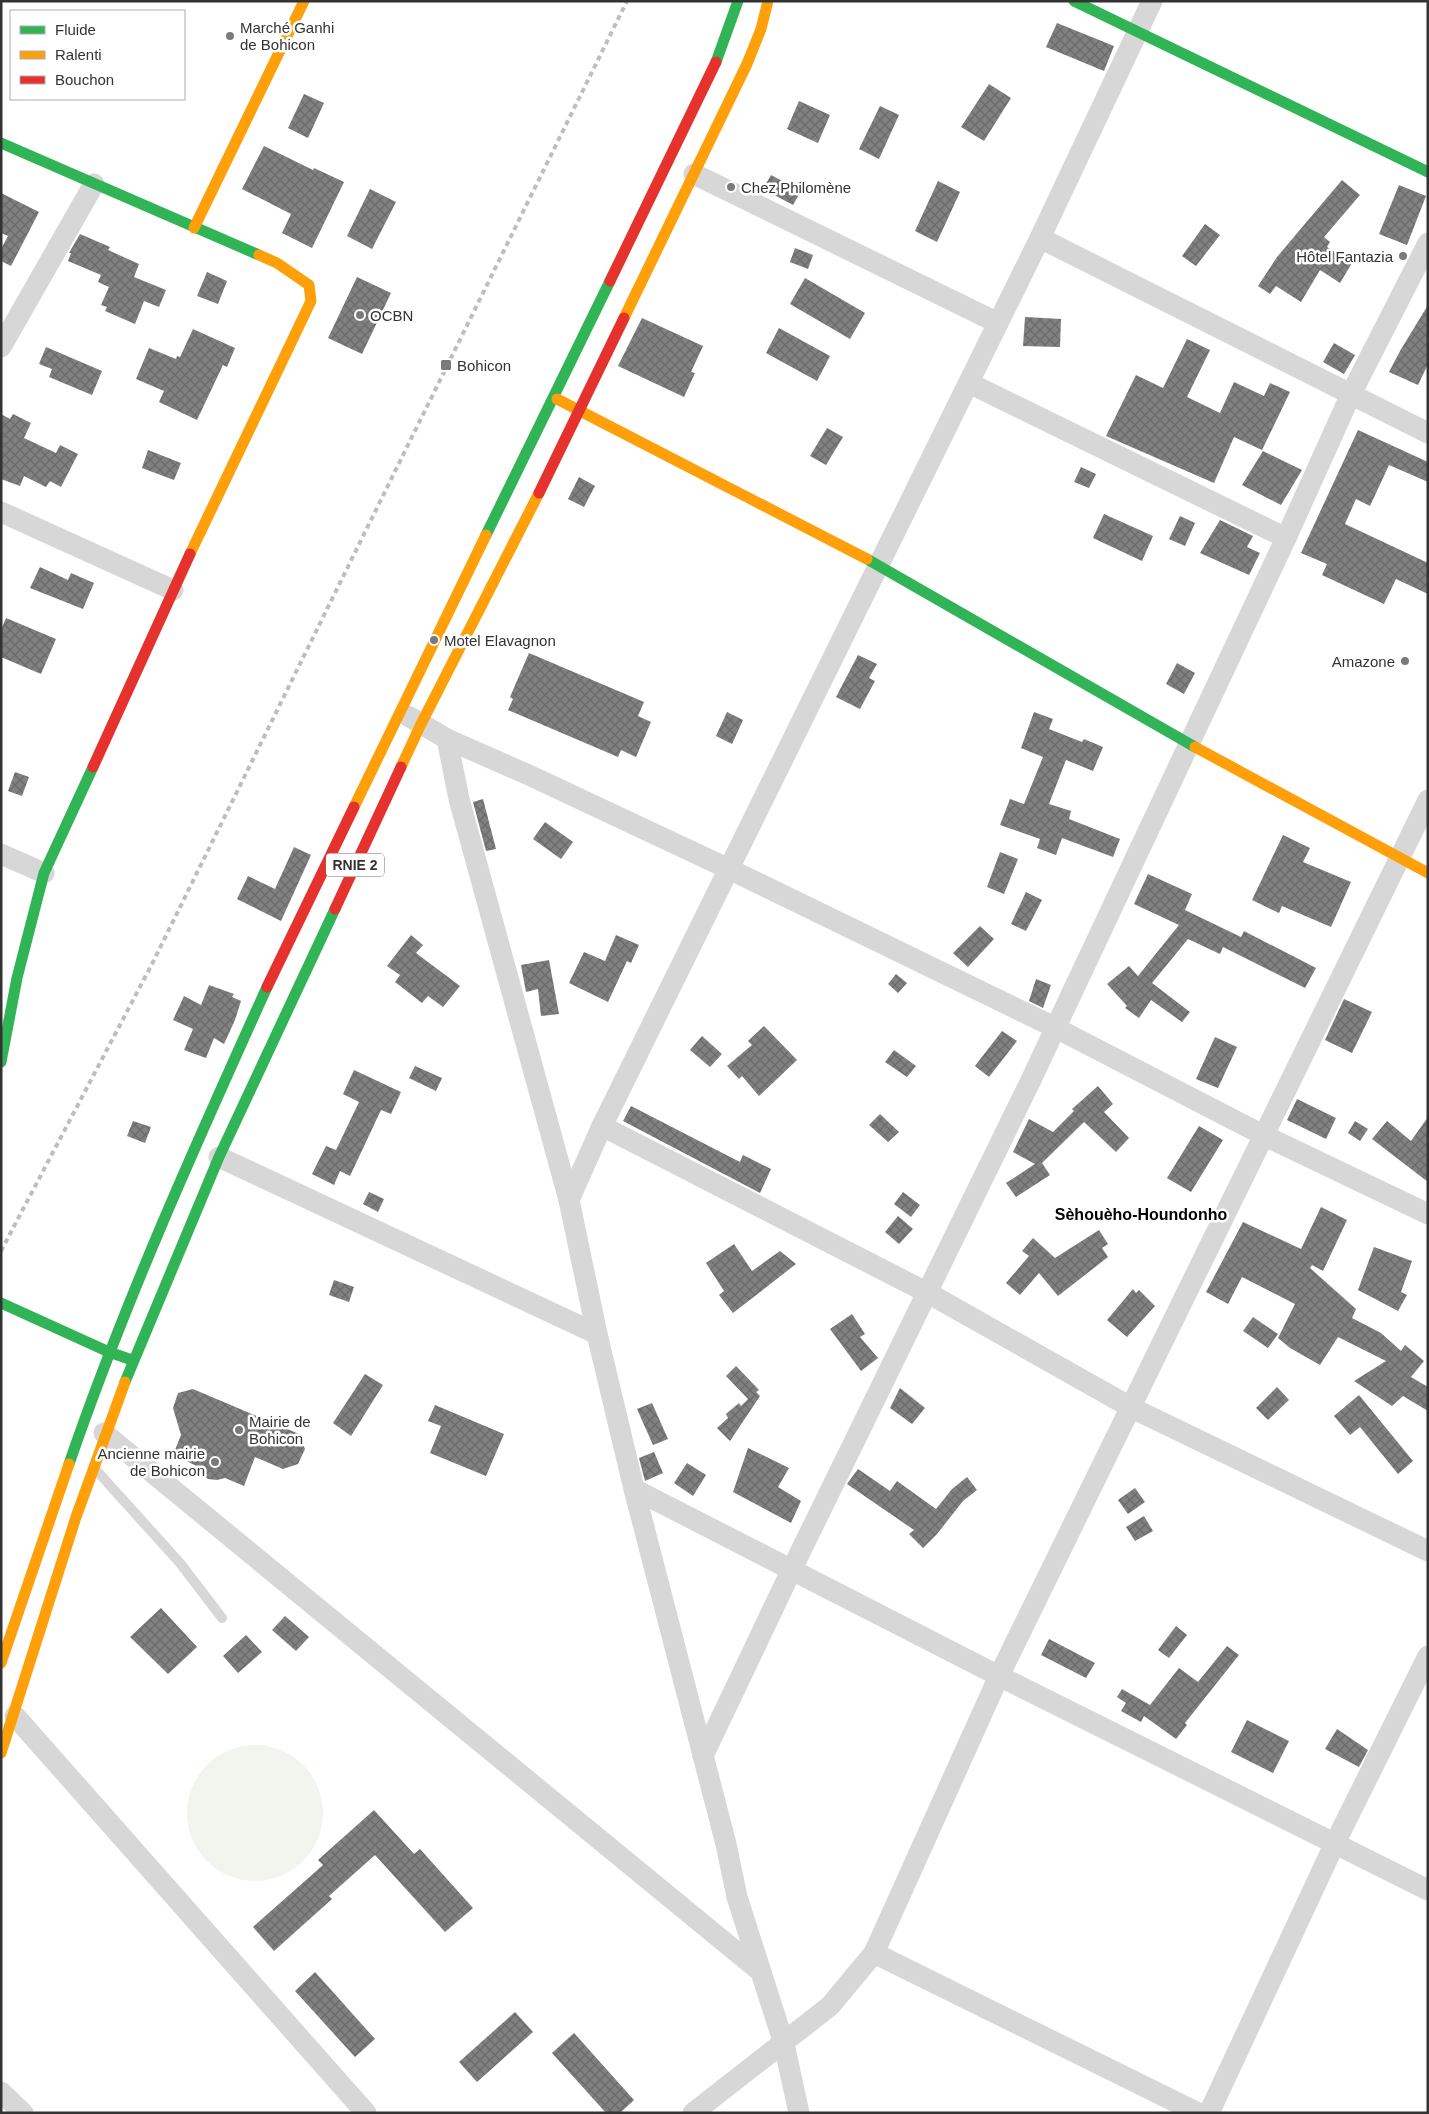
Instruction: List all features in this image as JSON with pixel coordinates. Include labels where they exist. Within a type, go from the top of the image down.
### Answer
[{"type":"main road","points":[[194,228],[304,1]]},
{"type":"main road","name":"RNIE 2","points":[[1,1663],[69,1460],[109,1352],[181,1215],[219,1157],[294,963],[402,712],[513,477],[554,398],[717,61],[738,1]]},
{"type":"main road","name":"RNIE 2","points":[[1,1753],[104,1433],[133,1360],[181,1215],[197,1141],[421,724],[541,490],[578,410],[747,64],[761,29],[768,1]]},
{"type":"main road","points":[[1074,1],[1428,172]]},
{"type":"main road","points":[[1,143],[277,263],[309,285],[311,301],[173,590],[44,873],[17,978],[1,1062]]},
{"type":"main road","points":[[554,398],[878,565],[1189,744],[1428,873]]},
{"type":"main road","points":[[1,1303],[109,1352],[133,1360]]},
{"type":"street","points":[[569,1200],[602,1126],[1040,238],[1152,1]]},
{"type":"street","points":[[694,174],[998,324]]},
{"type":"street","points":[[1,347],[94,184]]},
{"type":"street","points":[[1040,238],[1428,433]]},
{"type":"street","points":[[704,1756],[791,1570],[1030,1082],[1054,1027],[1286,538],[1351,394],[1428,243]]},
{"type":"street","points":[[969,383],[1286,538]]},
{"type":"street","points":[[1,512],[173,590]]},
{"type":"street","points":[[402,712],[447,739],[531,776],[729,869],[1054,1027],[1263,1135],[1428,1214]]},
{"type":"street","points":[[447,739],[462,808],[569,1200],[597,1334],[634,1489],[704,1756],[737,1897],[784,2044],[799,2113]]},
{"type":"street","points":[[693,2113],[784,2044],[830,2006],[874,1953],[999,1676],[1132,1408],[1263,1135],[1428,800]]},
{"type":"street","points":[[1,854],[44,873]]},
{"type":"street","points":[[602,1126],[928,1293],[1132,1408],[1428,1551]]},
{"type":"street","points":[[219,1157],[597,1334]]},
{"type":"street","points":[[104,1433],[761,1972]]},
{"type":"street","points":[[634,1489],[999,1676],[1334,1845],[1428,1890]]},
{"type":"street","points":[[1209,2113],[1334,1845],[1428,1656]]},
{"type":"street","points":[[14,1716],[366,2113]]},
{"type":"street","points":[[874,1953],[1198,2113]]},
{"type":"street","points":[[1,2092],[23,2113]]},
{"type":"lane","points":[[93,1468],[180,1563],[222,1618]]},
{"type":"shaded area","points":[[255,1745],[281,1750],[293,1756],[303,1765],[312,1775],[318,1787],[323,1813],[318,1839],[312,1851],[303,1861],[293,1870],[281,1876],[255,1881],[229,1876],[217,1870],[207,1861],[198,1851],[192,1839],[187,1813],[192,1787],[198,1775],[207,1765],[217,1756],[229,1750]]},
{"type":"building","points":[[1057,23],[1114,46],[1104,71],[1046,47]]},
{"type":"building","points":[[989,84],[1011,98],[984,141],[961,127]]},
{"type":"building","points":[[304,94],[324,103],[308,138],[288,128]]},
{"type":"building","points":[[799,101],[830,115],[818,143],[787,129]]},
{"type":"building","points":[[880,106],[899,115],[879,159],[859,149]]},
{"type":"building","points":[[264,146],[313,170],[314,168],[344,182],[312,248],[282,233],[291,214],[242,189]]},
{"type":"building","points":[[771,175],[801,191],[793,205],[763,189]]},
{"type":"building","points":[[1342,180],[1360,195],[1324,237],[1330,242],[1327,247],[1352,263],[1340,283],[1320,270],[1301,302],[1276,286],[1270,294],[1258,286],[1277,257]]},
{"type":"building","points":[[938,181],[960,192],[937,242],[915,231]]},
{"type":"building","points":[[1399,185],[1426,196],[1407,245],[1379,234]]},
{"type":"building","points":[[370,189],[396,202],[372,249],[347,236]]},
{"type":"building","points":[[1,193],[39,212],[11,266],[1,261],[1,249],[8,236],[1,233]]},
{"type":"building","points":[[1205,224],[1220,235],[1196,266],[1182,256]]},
{"type":"building","points":[[80,234],[110,247],[108,250],[139,264],[134,277],[166,290],[159,307],[144,301],[135,324],[105,311],[107,307],[101,305],[109,287],[98,282],[101,275],[68,261],[71,253],[69,253]]},
{"type":"building","points":[[795,248],[813,255],[808,269],[790,262]]},
{"type":"building","points":[[207,272],[227,281],[218,304],[197,296]]},
{"type":"building","name":"OCBN","points":[[357,277],[391,293],[362,354],[328,338]]},
{"type":"building","points":[[805,278],[865,313],[850,339],[790,304]]},
{"type":"building","points":[[1428,305],[1428,364],[1418,385],[1389,372]]},
{"type":"building","points":[[1025,317],[1061,319],[1060,347],[1023,346]]},
{"type":"building","points":[[642,318],[703,346],[691,372],[695,373],[684,397],[618,366]]},
{"type":"building","points":[[779,328],[830,356],[817,381],[766,353]]},
{"type":"building","points":[[193,329],[235,348],[227,367],[223,365],[197,420],[159,402],[164,391],[136,379],[149,348],[176,359],[177,356],[180,357]]},
{"type":"building","points":[[1187,339],[1210,350],[1187,397],[1220,413],[1234,382],[1264,396],[1270,383],[1290,392],[1262,450],[1234,437],[1214,483],[1106,436],[1136,375],[1163,388]]},
{"type":"building","points":[[1334,343],[1355,355],[1344,374],[1323,362]]},
{"type":"building","points":[[46,347],[102,371],[92,395],[49,377],[52,369],[39,364]]},
{"type":"building","points":[[1,414],[10,419],[13,414],[31,423],[24,438],[56,453],[60,445],[78,454],[61,487],[50,481],[46,487],[24,476],[20,486],[1,479]]},
{"type":"building","points":[[827,428],[843,437],[826,465],[810,456]]},
{"type":"building","points":[[1358,430],[1428,462],[1428,482],[1389,465],[1370,506],[1356,499],[1345,524],[1428,563],[1428,594],[1396,579],[1384,604],[1322,575],[1327,564],[1301,553]]},
{"type":"building","points":[[148,450],[181,463],[174,480],[142,468]]},
{"type":"building","points":[[1263,451],[1302,470],[1281,505],[1242,485]]},
{"type":"building","points":[[1081,467],[1096,474],[1089,488],[1074,482]]},
{"type":"building","points":[[579,477],[595,486],[584,507],[568,499]]},
{"type":"building","points":[[1104,514],[1153,536],[1142,561],[1093,538]]},
{"type":"building","points":[[1180,516],[1195,523],[1185,546],[1169,539]]},
{"type":"building","points":[[1220,520],[1253,536],[1247,547],[1260,553],[1249,575],[1200,553]]},
{"type":"building","points":[[40,567],[68,580],[71,573],[94,583],[83,609],[30,588]]},
{"type":"building","points":[[6,618],[56,639],[41,674],[1,657],[1,630]]},
{"type":"building","points":[[529,653],[644,702],[638,716],[651,722],[636,757],[621,750],[618,757],[508,710],[513,699],[510,697]]},
{"type":"building","points":[[858,655],[877,664],[869,678],[875,681],[860,709],[836,697]]},
{"type":"building","points":[[1177,663],[1195,673],[1184,694],[1166,684]]},
{"type":"building","points":[[727,712],[743,720],[732,744],[716,736]]},
{"type":"building","points":[[1034,712],[1053,719],[1049,729],[1082,742],[1084,739],[1103,747],[1093,771],[1066,760],[1049,804],[1071,811],[1069,819],[1120,839],[1113,857],[1062,838],[1056,855],[1037,848],[1040,839],[1000,825],[1010,799],[1024,804],[1043,757],[1021,748]]},
{"type":"building","points":[[15,772],[29,777],[22,796],[8,791]]},
{"type":"building","points":[[483,799],[496,849],[486,851],[473,802]]},
{"type":"building","points":[[545,822],[573,842],[561,859],[533,839]]},
{"type":"building","points":[[1283,835],[1310,848],[1303,862],[1351,882],[1331,927],[1282,906],[1279,913],[1252,900]]},
{"type":"building","points":[[294,847],[311,855],[281,921],[237,899],[248,876],[275,889]]},
{"type":"building","points":[[1000,852],[1018,859],[1004,894],[987,887]]},
{"type":"building","points":[[1148,874],[1192,894],[1185,910],[1241,937],[1244,931],[1316,968],[1305,988],[1223,947],[1220,954],[1188,939],[1152,983],[1190,1012],[1182,1022],[1151,1000],[1139,1018],[1125,1008],[1127,1006],[1107,984],[1129,966],[1138,976],[1179,925],[1134,904]]},
{"type":"building","points":[[1026,892],[1042,900],[1026,931],[1011,924]]},
{"type":"building","points":[[980,926],[994,939],[968,967],[953,953]]},
{"type":"building","points":[[411,935],[423,945],[416,953],[460,986],[443,1007],[428,996],[422,1003],[395,982],[400,975],[387,966]]},
{"type":"building","points":[[616,935],[639,945],[631,963],[627,961],[608,1002],[569,983],[584,952],[605,961]]},
{"type":"building","points":[[549,960],[559,1014],[541,1016],[538,989],[526,992],[521,965]]},
{"type":"building","points":[[896,974],[907,983],[898,993],[888,984]]},
{"type":"building","points":[[1036,979],[1051,985],[1043,1008],[1029,1001]]},
{"type":"building","points":[[209,985],[234,994],[232,997],[241,1001],[224,1044],[214,1038],[206,1058],[184,1050],[193,1029],[173,1020],[184,996],[201,1005]]},
{"type":"building","points":[[1344,999],[1372,1012],[1352,1053],[1325,1040]]},
{"type":"building","points":[[764,1026],[797,1060],[759,1096],[742,1076],[739,1079],[727,1066],[752,1045],[748,1041]]},
{"type":"building","points":[[1002,1031],[1017,1041],[989,1077],[975,1066]]},
{"type":"building","points":[[702,1036],[722,1054],[710,1067],[690,1050]]},
{"type":"building","points":[[1215,1037],[1237,1047],[1218,1088],[1196,1079]]},
{"type":"building","points":[[894,1050],[916,1066],[907,1077],[885,1062]]},
{"type":"building","points":[[415,1066],[442,1078],[436,1091],[409,1078]]},
{"type":"building","points":[[354,1070],[401,1092],[391,1114],[381,1110],[350,1176],[340,1171],[334,1185],[312,1174],[326,1146],[336,1150],[359,1102],[343,1094]]},
{"type":"building","points":[[1098,1086],[1113,1104],[1104,1112],[1129,1138],[1116,1152],[1084,1122],[1042,1163],[1050,1175],[1016,1197],[1006,1183],[1035,1164],[1013,1152],[1029,1119],[1053,1132],[1074,1111],[1072,1109]]},
{"type":"building","points":[[1297,1099],[1336,1118],[1326,1139],[1287,1120]]},
{"type":"building","points":[[631,1106],[740,1162],[743,1155],[771,1169],[760,1193],[623,1121]]},
{"type":"building","points":[[880,1114],[899,1132],[888,1142],[869,1125]]},
{"type":"building","points":[[1428,1117],[1428,1182],[1372,1139],[1387,1121],[1411,1141]]},
{"type":"building","points":[[133,1121],[151,1127],[145,1143],[127,1136]]},
{"type":"building","points":[[1355,1121],[1368,1129],[1360,1141],[1348,1133]]},
{"type":"building","points":[[1199,1126],[1223,1140],[1191,1192],[1167,1178]]},
{"type":"building","points":[[369,1192],[384,1199],[378,1212],[363,1204]]},
{"type":"building","points":[[903,1192],[920,1205],[911,1217],[894,1204]]},
{"type":"building","points":[[1321,1207],[1347,1220],[1323,1271],[1312,1265],[1310,1268],[1356,1309],[1352,1318],[1381,1333],[1401,1351],[1405,1345],[1424,1361],[1411,1377],[1428,1387],[1428,1411],[1403,1396],[1392,1406],[1354,1381],[1386,1361],[1338,1337],[1320,1365],[1290,1348],[1278,1338],[1295,1304],[1242,1277],[1228,1304],[1206,1292],[1243,1222],[1301,1249]]},
{"type":"building","points":[[898,1216],[913,1229],[899,1244],[885,1232]]},
{"type":"building","points":[[1099,1230],[1108,1244],[1102,1248],[1108,1257],[1058,1296],[1039,1273],[1020,1295],[1006,1283],[1029,1256],[1022,1251],[1033,1238],[1055,1258]]},
{"type":"building","points":[[734,1244],[752,1271],[780,1251],[796,1264],[733,1313],[719,1295],[724,1291],[706,1263]]},
{"type":"building","points":[[1374,1247],[1412,1261],[1401,1292],[1407,1295],[1398,1311],[1358,1290]]},
{"type":"building","points":[[334,1280],[354,1287],[349,1302],[329,1295]]},
{"type":"building","points":[[1133,1289],[1136,1293],[1139,1290],[1155,1306],[1127,1337],[1107,1320]]},
{"type":"building","points":[[852,1314],[865,1334],[860,1337],[878,1358],[861,1371],[830,1329]]},
{"type":"building","points":[[1253,1317],[1278,1334],[1268,1348],[1243,1331]]},
{"type":"building","points":[[736,1366],[759,1390],[756,1392],[760,1396],[730,1441],[717,1428],[728,1418],[726,1414],[739,1403],[741,1406],[748,1399],[726,1376]]},
{"type":"building","points":[[365,1374],[383,1385],[351,1436],[333,1423]]},
{"type":"building","points":[[1277,1387],[1289,1400],[1268,1420],[1256,1408]]},
{"type":"building","points":[[900,1388],[925,1408],[912,1424],[890,1408]]},
{"type":"building","name":"Mairie de Bohicon","points":[[193,1389],[299,1434],[305,1449],[298,1464],[283,1469],[255,1457],[244,1486],[225,1478],[217,1480],[208,1479],[201,1474],[199,1467],[173,1455],[181,1435],[173,1408],[178,1393]]},
{"type":"building","points":[[1359,1395],[1413,1461],[1398,1474],[1360,1427],[1350,1435],[1334,1416]]},
{"type":"building","points":[[652,1403],[668,1439],[653,1445],[637,1409]]},
{"type":"building","points":[[435,1405],[504,1434],[486,1476],[430,1453],[441,1426],[428,1421]]},
{"type":"building","points":[[748,1448],[789,1468],[778,1487],[801,1501],[791,1523],[733,1492]]},
{"type":"building","points":[[654,1452],[663,1473],[645,1481],[639,1458]]},
{"type":"building","points":[[687,1463],[706,1475],[693,1496],[674,1483]]},
{"type":"building","points":[[858,1469],[890,1491],[897,1481],[936,1509],[952,1489],[967,1477],[977,1490],[963,1501],[937,1534],[923,1548],[909,1534],[914,1530],[847,1484]]},
{"type":"building","points":[[1135,1488],[1145,1502],[1128,1514],[1118,1500]]},
{"type":"building","points":[[1144,1516],[1153,1531],[1135,1541],[1126,1527]]},
{"type":"building","points":[[161,1608],[197,1647],[168,1674],[130,1637]]},
{"type":"building","points":[[285,1616],[309,1637],[296,1651],[272,1630]]},
{"type":"building","points":[[1176,1626],[1187,1635],[1169,1658],[1158,1650]]},
{"type":"building","points":[[246,1635],[262,1652],[238,1673],[223,1656]]},
{"type":"building","points":[[1049,1639],[1095,1663],[1086,1678],[1041,1655]]},
{"type":"building","points":[[1227,1646],[1239,1655],[1185,1723],[1187,1725],[1176,1739],[1144,1716],[1141,1722],[1121,1711],[1126,1703],[1117,1697],[1122,1689],[1150,1705],[1179,1668],[1198,1682]]},
{"type":"building","points":[[1247,1720],[1289,1741],[1273,1773],[1231,1752]]},
{"type":"building","points":[[1337,1729],[1368,1750],[1359,1767],[1325,1749]]},
{"type":"building","points":[[374,1810],[414,1854],[420,1849],[473,1908],[445,1932],[375,1855],[329,1896],[332,1899],[274,1951],[253,1927],[323,1865],[318,1860]]},
{"type":"building","points":[[315,1972],[375,2039],[355,2057],[295,1991]]},
{"type":"building","points":[[515,2012],[533,2032],[477,2082],[459,2062]]},
{"type":"building","points":[[574,2033],[634,2100],[620,2113],[606,2113],[552,2053]]},
{"type":"railway","points":[[1,1251],[152,964],[627,1]]},
{"type":"traffic: fast","points":[[716,62],[738,1]]},
{"type":"traffic: fast","points":[[1074,1],[1428,172]]},
{"type":"traffic: fast","points":[[1,143],[259,255]]},
{"type":"traffic: fast","points":[[486,535],[610,281]]},
{"type":"traffic: fast","points":[[867,559],[1195,747]]},
{"type":"traffic: fast","points":[[1,1062],[17,978],[44,873],[93,767]]},
{"type":"traffic: fast","points":[[125,1382],[219,1157],[335,909]]},
{"type":"traffic: fast","points":[[69,1464],[114,1343],[162,1223],[267,987]]},
{"type":"traffic: fast","points":[[1,1303],[109,1352],[132,1360]]},
{"type":"traffic: slow","points":[[194,228],[304,1]]},
{"type":"traffic: slow","points":[[624,318],[747,64],[761,29],[768,1]]},
{"type":"traffic: slow","points":[[190,554],[311,301],[309,285],[277,263],[259,255]]},
{"type":"traffic: slow","points":[[557,399],[867,559]]},
{"type":"traffic: slow","points":[[401,767],[539,493]]},
{"type":"traffic: slow","points":[[354,807],[486,535]]},
{"type":"traffic: slow","points":[[1195,747],[1428,873]]},
{"type":"traffic: slow","points":[[1,1753],[76,1517],[125,1382]]},
{"type":"traffic: slow","points":[[1,1663],[69,1464]]},
{"type":"traffic: jam","points":[[610,281],[716,62]]},
{"type":"traffic: jam","points":[[539,493],[624,318]]},
{"type":"traffic: jam","points":[[93,767],[190,554]]},
{"type":"traffic: jam","points":[[335,909],[401,767]]},
{"type":"traffic: jam","points":[[267,987],[354,807]]},
{"type":"place","name":"Marché Ganhi de Bohicon","points":[[230,36]]},
{"type":"place","name":"Chez Philomène","points":[[731,187]]},
{"type":"place","name":"Hôtel Fantazia","points":[[1403,256]]},
{"type":"place","name":"OCBN","points":[[360,315]]},
{"type":"place","name":"Bohicon","points":[[446,365]]},
{"type":"place","name":"Motel Elavagnon","points":[[434,640]]},
{"type":"place","name":"Amazone","points":[[1405,661]]},
{"type":"place","name":"Mairie de Bohicon","points":[[239,1430]]},
{"type":"place","name":"Ancienne mairie de Bohicon","points":[[215,1462]]},
{"type":"district","name":"Sèhouèho-Houndonho","points":[[1141,1214]]}]
